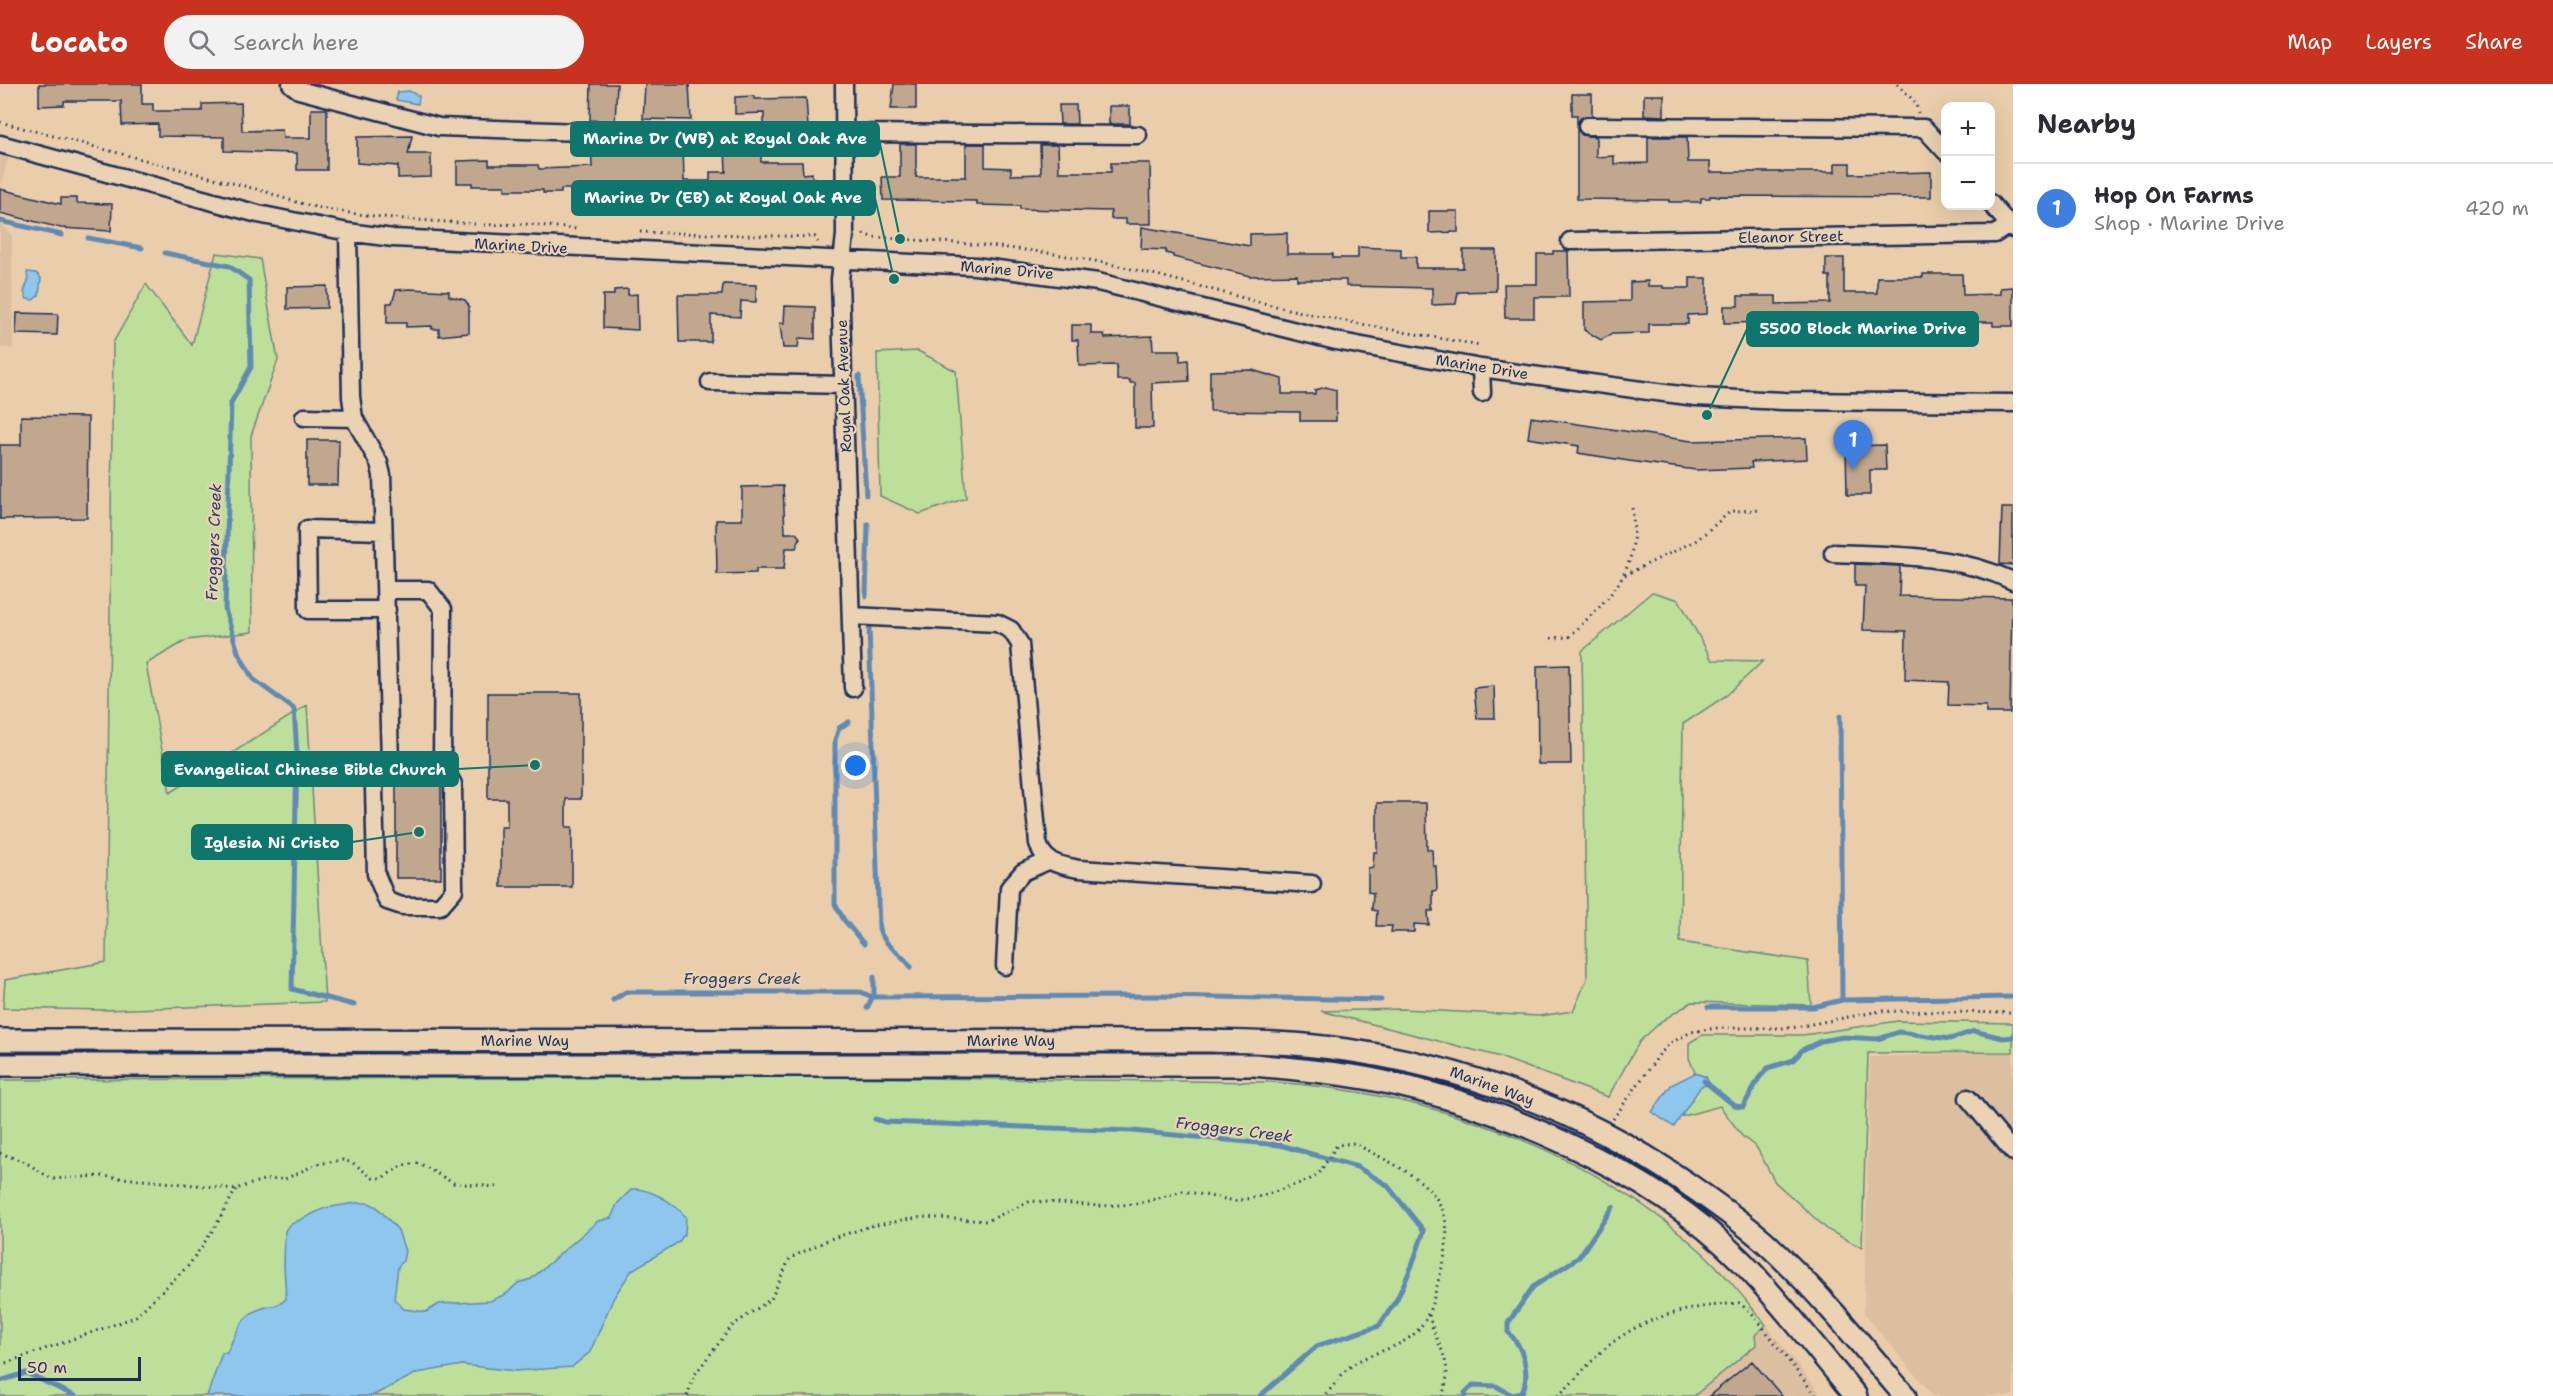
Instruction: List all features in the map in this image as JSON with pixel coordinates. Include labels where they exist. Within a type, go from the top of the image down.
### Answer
[{"type":"main road","name":"Marine Way","points":[[0,1040],[1186,1041],[1303,1044],[1347,1050],[1442,1068],[1499,1086],[1604,1132],[1660,1166],[1763,1241],[1846,1326],[1905,1396]]},
{"type":"main road","name":"Marine Way","points":[[0,1065],[1253,1065],[1313,1070],[1376,1080],[1496,1116],[1558,1140],[1628,1175],[1680,1211],[1740,1260],[1783,1307],[1856,1396]]},
{"type":"street","points":[[291,84],[299,90],[439,127],[844,137],[1138,135]]},
{"type":"street","name":"Royal Oak Avenue","points":[[844,84],[842,261],[853,688]]},
{"type":"street","points":[[1587,126],[1921,120],[1941,146]]},
{"type":"street","name":"Marine Drive","points":[[0,144],[258,214],[348,232],[482,244],[975,266],[1098,282],[1336,341],[1481,368],[1696,397],[1836,402],[2013,402]]},
{"type":"street","points":[[1995,209],[2011,227]]},
{"type":"street","name":"Eleanor Street","points":[[1570,241],[1995,234],[2011,227]]},
{"type":"street","points":[[348,232],[351,397],[354,418],[379,463],[382,475],[390,762]]},
{"type":"street","points":[[1481,368],[1482,393]]},
{"type":"street","points":[[710,382],[844,385]]},
{"type":"street","points":[[304,417],[354,418]]},
{"type":"street","points":[[383,531],[307,529],[308,610],[387,610]]},
{"type":"street","points":[[1833,553],[1923,557],[1959,562],[1991,571],[2013,581]]},
{"type":"street","points":[[387,590],[428,590],[443,609],[442,764],[453,784],[454,890],[440,906],[402,906],[387,901],[375,874],[374,788],[380,770],[390,762],[412,766],[442,764]]},
{"type":"street","points":[[852,616],[997,623],[1011,630],[1020,644],[1038,843],[1041,854],[1048,861],[1079,869],[1312,884]]},
{"type":"street","points":[[1005,966],[1009,888],[1023,872],[1048,861]]},
{"type":"street","points":[[1968,1098],[2013,1152]]},
{"type":"path","points":[[1897,84],[1916,103],[1921,120]]},
{"type":"path","points":[[0,122],[267,192],[286,200],[355,212],[437,221],[526,224],[581,229]]},
{"type":"path","points":[[639,232],[815,237],[818,242]]},
{"type":"path","points":[[1551,638],[1569,637],[1617,589],[1625,575],[1634,532],[1632,508]]},
{"type":"path","points":[[1625,575],[1697,540],[1731,511],[1762,510]]},
{"type":"path","points":[[1604,1132],[1659,1055],[1669,1044],[1691,1032],[1717,1028],[1791,1028],[1880,1011],[2013,1013]]},
{"type":"path","points":[[687,1396],[695,1374],[732,1326],[771,1299],[790,1258],[830,1239],[871,1226],[922,1217],[987,1221],[1030,1201],[1100,1206],[1138,1204],[1184,1191],[1234,1201],[1262,1196],[1309,1180],[1324,1167],[1334,1149],[1341,1143],[1354,1143],[1413,1174],[1436,1197],[1447,1216],[1448,1231],[1442,1271],[1429,1312],[1417,1332],[1349,1367],[1323,1396]]},
{"type":"path","points":[[0,1153],[11,1155],[52,1179],[100,1176],[236,1189],[264,1180],[285,1179],[316,1164],[342,1160],[353,1163],[373,1178],[382,1178],[403,1165],[419,1163],[453,1183],[497,1187]]},
{"type":"path","points":[[0,1365],[135,1317],[189,1265],[217,1224],[236,1189]]},
{"type":"path","points":[[1558,1396],[1611,1344],[1647,1321],[1690,1307],[1740,1303],[1752,1313],[1816,1396]]},
{"type":"path","points":[[1429,1312],[1446,1358],[1447,1378],[1442,1396]]},
{"type":"shaded area","points":[[0,153],[9,155],[0,188]]},
{"type":"shaded area","points":[[0,223],[12,235],[13,348],[0,348]]},
{"type":"shaded area","points":[[2013,1052],[2013,1396],[1933,1396],[1864,1313],[1870,1057]]},
{"type":"shaded area","points":[[1766,1325],[1822,1396],[1682,1396]]},
{"type":"green space","points":[[216,253],[260,259],[278,360],[251,436],[252,632],[187,640],[146,664],[170,793],[307,705],[325,1002],[105,1010],[3,1008],[5,980],[106,962],[113,343],[146,284],[192,345]]},
{"type":"green space","points":[[918,351],[956,371],[966,498],[920,514],[880,496],[877,353]]},
{"type":"green space","points":[[1652,592],[1679,600],[1712,660],[1763,661],[1727,695],[1683,724],[1680,942],[1808,961],[1811,1005],[1692,1002],[1663,1020],[1640,1041],[1608,1097],[1497,1056],[1321,1011],[1402,1009],[1539,1016],[1573,1011],[1587,979],[1582,651]]},
{"type":"green space","points":[[1898,1021],[2013,1023],[2013,1052],[1868,1053],[1862,1248],[1828,1230],[1775,1182],[1757,1148],[1742,1136],[1720,1106],[1680,1117],[1706,1077],[1695,1073],[1689,1058],[1689,1043],[1702,1035],[1803,1035]]},
{"type":"green space","points":[[815,1077],[1271,1082],[1329,1088],[1387,1098],[1444,1112],[1556,1155],[1609,1183],[1658,1216],[1703,1253],[1766,1325],[1755,1335],[1756,1345],[1694,1396],[0,1396],[0,1080]]},
{"type":"water","points":[[409,91],[419,96],[418,104],[396,100],[398,92]]},
{"type":"water","points":[[27,272],[36,273],[41,278],[39,295],[33,300],[27,299],[24,292],[28,281]]},
{"type":"water","points":[[1695,1073],[1706,1077],[1710,1085],[1701,1086],[1674,1127],[1652,1112],[1671,1085]]},
{"type":"water","points":[[632,1189],[647,1191],[662,1197],[675,1207],[686,1217],[685,1233],[679,1242],[632,1270],[614,1297],[590,1352],[572,1367],[515,1371],[462,1365],[417,1373],[372,1396],[207,1396],[222,1353],[227,1353],[243,1321],[253,1312],[277,1305],[286,1299],[285,1231],[289,1225],[325,1208],[355,1203],[369,1203],[377,1207],[398,1230],[405,1251],[403,1261],[398,1267],[394,1299],[404,1309],[426,1312],[439,1304],[490,1301],[506,1294],[518,1283],[531,1279],[598,1221],[611,1218],[617,1204]]},
{"type":"building","points":[[39,84],[142,84],[142,104],[153,104],[153,111],[202,111],[202,104],[241,103],[242,131],[282,130],[283,138],[311,138],[311,109],[327,109],[327,170],[297,170],[297,153],[224,151],[224,137],[158,136],[158,124],[122,125],[121,101],[64,101],[64,105],[39,106]]},
{"type":"building","points":[[591,84],[617,84],[615,122],[590,120]]},
{"type":"building","points":[[645,84],[689,84],[691,120],[643,119]]},
{"type":"building","points":[[894,84],[916,84],[916,109],[891,109]]},
{"type":"building","points":[[1572,94],[1592,94],[1592,116],[1581,117],[1577,125],[1577,115],[1572,115]]},
{"type":"building","points":[[1644,95],[1664,95],[1664,116],[1644,115]]},
{"type":"building","points":[[754,96],[754,99],[806,98],[808,127],[764,128],[764,113],[735,114],[735,97]]},
{"type":"building","points":[[1059,105],[1076,105],[1077,124],[1060,124]]},
{"type":"building","points":[[1109,106],[1130,106],[1130,124],[1109,124]]},
{"type":"building","points":[[1577,128],[1582,135],[1596,137],[1596,157],[1614,156],[1614,164],[1648,163],[1648,137],[1687,137],[1688,162],[1710,162],[1710,172],[1835,172],[1835,163],[1850,163],[1850,174],[1931,172],[1931,197],[1710,196],[1710,198],[1701,198],[1701,202],[1577,199]]},
{"type":"building","points":[[412,136],[408,154],[431,154],[431,177],[398,178],[398,166],[357,163],[357,137]]},
{"type":"building","points":[[591,144],[683,147],[684,181],[710,181],[710,172],[726,172],[725,147],[761,149],[761,162],[802,162],[803,174],[812,173],[812,178],[816,178],[816,202],[741,200],[741,205],[702,206],[702,208],[593,207],[593,189],[561,189],[561,193],[543,193],[543,190],[505,190],[505,186],[472,186],[472,183],[457,183],[457,161],[489,160],[489,165],[538,165],[539,169],[592,167]]},
{"type":"building","points":[[900,144],[916,144],[916,177],[966,177],[966,144],[985,144],[985,167],[1011,168],[1011,175],[1041,174],[1040,145],[1058,145],[1059,172],[1111,172],[1111,163],[1150,163],[1151,224],[1126,224],[1126,219],[1111,219],[1111,211],[1020,209],[1020,206],[977,205],[977,201],[883,200],[882,177],[900,177]]},
{"type":"building","points":[[0,189],[61,204],[61,198],[77,198],[77,203],[112,204],[111,231],[61,228],[0,213]]},
{"type":"building","points":[[1429,211],[1458,211],[1458,232],[1429,233]]},
{"type":"building","points":[[1142,227],[1250,246],[1250,234],[1287,233],[1287,254],[1333,254],[1333,258],[1358,258],[1358,247],[1401,249],[1401,257],[1416,257],[1416,268],[1463,268],[1463,250],[1496,250],[1496,291],[1458,292],[1456,304],[1432,305],[1432,288],[1346,286],[1346,280],[1297,280],[1297,275],[1250,276],[1173,257],[1166,253],[1166,250],[1141,249]]},
{"type":"building","points":[[1553,251],[1568,251],[1569,297],[1534,297],[1534,318],[1505,318],[1504,284],[1537,284],[1537,254],[1553,254]]},
{"type":"building","points":[[1826,258],[1844,258],[1844,293],[1877,293],[1877,277],[1923,277],[1923,274],[1962,274],[1963,295],[2000,294],[2000,288],[2013,287],[2013,326],[1993,326],[1993,322],[1971,322],[1971,315],[1871,319],[1872,330],[1862,331],[1805,328],[1805,326],[1791,326],[1791,322],[1724,323],[1724,306],[1738,306],[1738,296],[1776,296],[1776,304],[1830,303],[1830,276],[1826,276]]},
{"type":"building","points":[[1690,278],[1707,278],[1707,314],[1688,315],[1688,324],[1649,324],[1649,333],[1612,334],[1601,340],[1584,330],[1584,302],[1630,301],[1630,282],[1648,281],[1648,286],[1690,288]]},
{"type":"building","points":[[723,284],[756,285],[756,302],[741,301],[740,317],[711,315],[711,342],[679,342],[678,295],[722,295]]},
{"type":"building","points":[[327,286],[327,308],[287,309],[287,287]]},
{"type":"building","points":[[628,289],[628,295],[637,294],[638,330],[603,328],[603,295],[614,295],[614,290]]},
{"type":"building","points":[[396,290],[449,291],[449,296],[465,300],[469,306],[469,333],[439,336],[439,329],[432,329],[432,326],[406,327],[406,323],[387,323],[387,303],[392,303]]},
{"type":"building","points":[[785,306],[815,307],[815,339],[799,338],[798,348],[783,348],[780,323],[784,323]]},
{"type":"building","points":[[17,313],[58,314],[57,335],[16,334]]},
{"type":"building","points":[[1072,325],[1091,325],[1091,334],[1104,334],[1105,338],[1152,336],[1153,350],[1180,350],[1180,361],[1188,360],[1189,381],[1152,383],[1153,428],[1135,428],[1135,383],[1130,383],[1130,380],[1117,380],[1117,365],[1079,366],[1078,340],[1072,340]]},
{"type":"building","points":[[1252,370],[1282,379],[1282,394],[1315,394],[1315,390],[1326,387],[1336,390],[1336,421],[1300,421],[1300,412],[1210,411],[1210,371]]},
{"type":"building","points":[[21,416],[88,417],[87,518],[0,519],[0,445],[21,445]]},
{"type":"building","points":[[1531,417],[1691,441],[1806,438],[1807,459],[1751,462],[1752,468],[1696,470],[1629,461],[1578,453],[1579,446],[1528,438]]},
{"type":"building","points":[[307,440],[339,440],[338,485],[307,485]]},
{"type":"building","points":[[1885,445],[1886,470],[1870,470],[1870,495],[1847,495],[1846,446]]},
{"type":"building","points":[[783,486],[785,533],[796,533],[800,538],[796,548],[786,548],[784,569],[756,569],[756,573],[717,574],[716,520],[742,520],[742,487]]},
{"type":"building","points":[[2002,508],[2013,508],[2013,565],[2000,564]]},
{"type":"building","points":[[1855,564],[1900,566],[1899,596],[2012,598],[2010,713],[1986,713],[1986,706],[1948,705],[1949,682],[1905,680],[1906,631],[1863,630],[1865,586],[1855,586]]},
{"type":"building","points":[[1569,665],[1571,764],[1538,764],[1537,666]]},
{"type":"building","points":[[1494,686],[1495,718],[1477,718],[1474,688]]},
{"type":"building","points":[[488,693],[581,693],[581,799],[566,799],[566,827],[572,827],[572,887],[501,887],[501,827],[507,827],[507,799],[488,799]]},
{"type":"building","points":[[396,785],[441,785],[441,878],[396,878]]},
{"type":"building","points":[[1377,803],[1426,803],[1427,849],[1432,850],[1433,866],[1436,866],[1437,891],[1433,891],[1433,911],[1428,911],[1429,925],[1414,924],[1414,932],[1391,932],[1392,926],[1376,926],[1377,911],[1372,910],[1373,893],[1368,892],[1368,868],[1373,867],[1374,852],[1377,852]]},
{"type":"building","points":[[1752,1361],[1782,1396],[1709,1396]]},
{"type":"waterway","points":[[0,221],[62,235]]},
{"type":"waterway","points":[[88,238],[142,248]]},
{"type":"waterway","name":"Froggers Creek","points":[[165,253],[229,266],[249,280],[251,367],[231,403],[225,609],[238,652],[253,679],[294,709],[297,754],[292,989],[354,1005]]},
{"type":"waterway","points":[[859,376],[866,495]]},
{"type":"waterway","points":[[866,596],[868,524]]},
{"type":"waterway","points":[[869,627],[879,929],[889,945],[911,967]]},
{"type":"waterway","points":[[1840,716],[1842,1000]]},
{"type":"waterway","points":[[849,722],[839,728],[835,740],[835,904],[844,920],[864,944]]},
{"type":"waterway","points":[[867,1008],[874,994],[874,977]]},
{"type":"waterway","points":[[613,1000],[626,992],[861,992],[872,997],[1159,996],[1381,1000]]},
{"type":"waterway","points":[[1708,1007],[1813,1007],[1842,1000],[2013,997]]},
{"type":"waterway","points":[[1704,1081],[1735,1106],[1743,1107],[1759,1078],[1768,1068],[1794,1060],[1802,1050],[1821,1041],[1843,1037],[1878,1039],[1899,1032],[1950,1039],[1974,1031],[2003,1038],[2013,1037]]},
{"type":"waterway","name":"Froggers Creek","points":[[875,1119],[885,1122],[1133,1131],[1280,1145],[1357,1167],[1387,1185],[1424,1231],[1397,1299],[1379,1326],[1317,1346],[1260,1396]]},
{"type":"waterway","points":[[1466,1396],[1465,1393],[1473,1385],[1496,1386],[1512,1395],[1522,1393],[1526,1377],[1524,1360],[1518,1345],[1508,1332],[1508,1323],[1533,1287],[1579,1257],[1613,1207]]},
{"type":"waterway","points":[[0,1381],[26,1373],[75,1396]]},
{"type":"place","name":"Marine Dr (WB) at Royal Oak Ave","points":[[900,239]]},
{"type":"place","name":"Marine Dr (EB) at Royal Oak Ave","points":[[894,279]]},
{"type":"place","name":"5500 Block Marine Drive","points":[[1707,415]]},
{"type":"place","name":"Hop On Farms","points":[[1853,470]]},
{"type":"place","name":"Evangelical Chinese Bible Church","points":[[535,765]]},
{"type":"place","name":"Iglesia Ni Cristo","points":[[419,832]]}]
